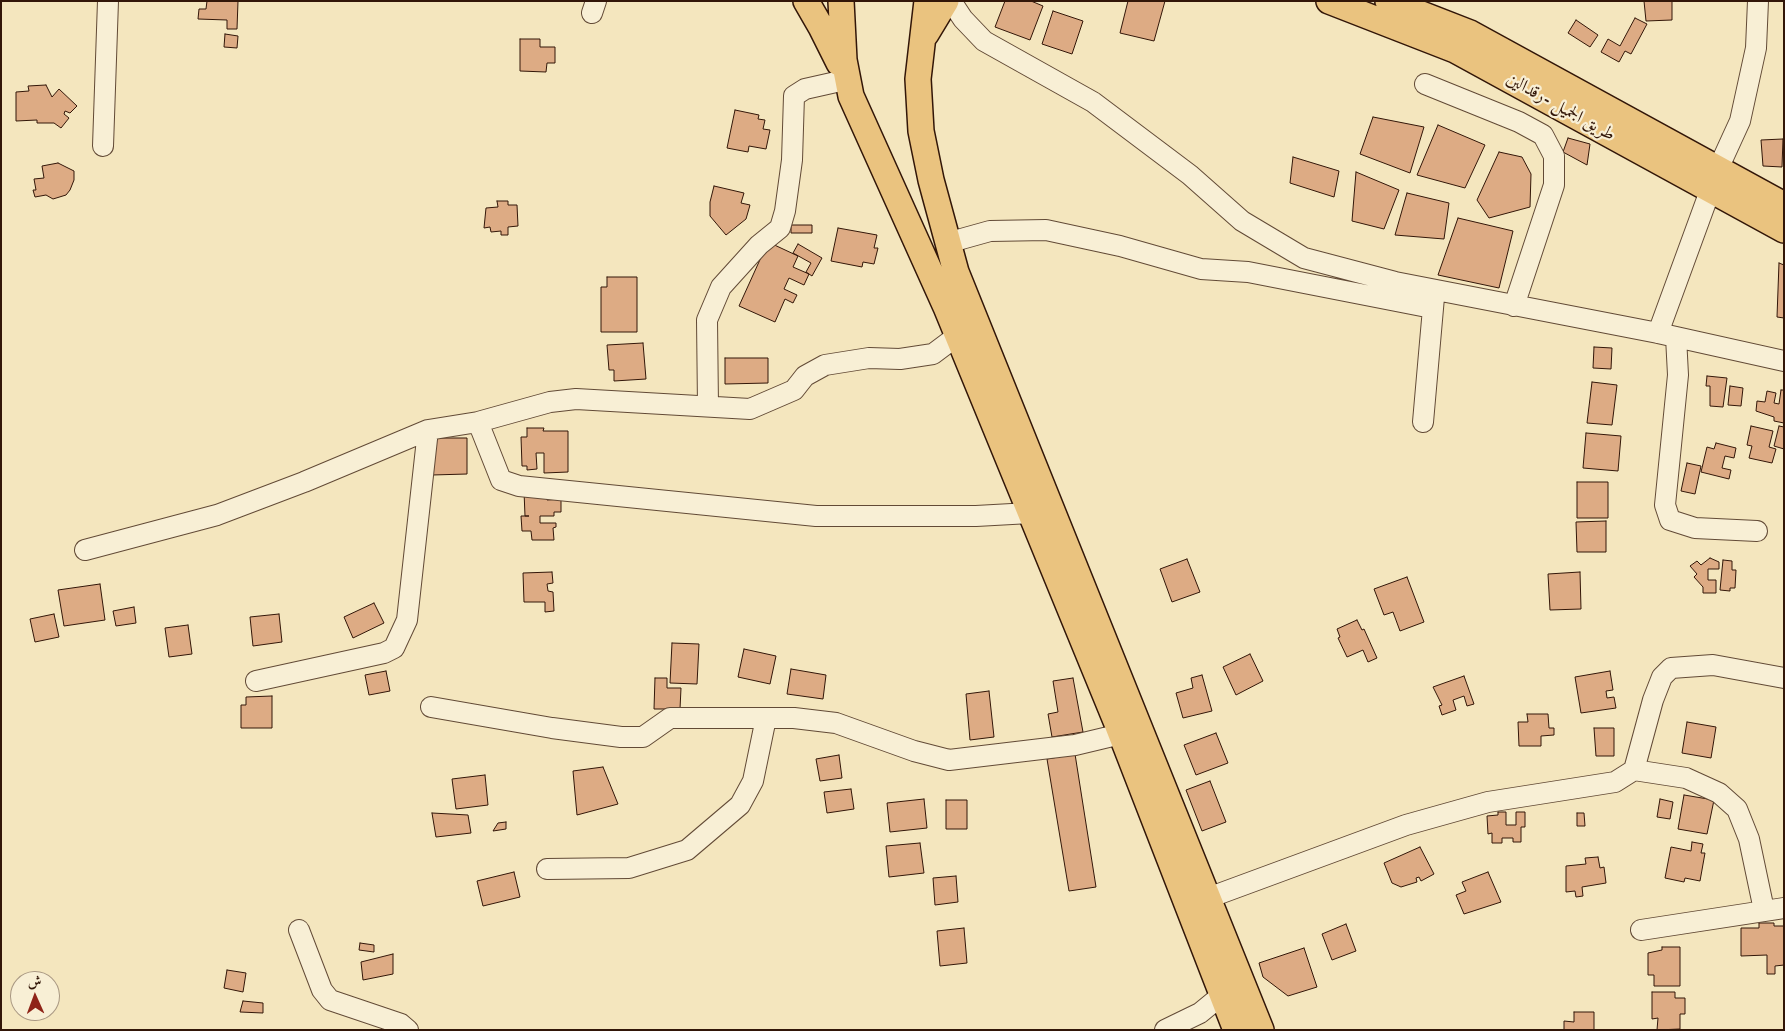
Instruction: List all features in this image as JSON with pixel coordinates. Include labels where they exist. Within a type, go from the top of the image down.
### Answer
[{"type":"main road","points":[[806,1],[829,42],[848,88],[956,303],[1208,898],[1261,1030]]},
{"type":"main road","points":[[841,1],[844,60],[848,88]]},
{"type":"main road","points":[[926,1],[918,78],[921,131],[947,244],[956,303],[957,336],[1121,734],[1236,1030]]},
{"type":"main road","points":[[920,48],[933,20],[946,1]]},
{"type":"main road","name":"طريق الجميل -رقدالين","points":[[1330,1],[1455,50],[1715,179],[1784,205]]},
{"type":"main road","name":"طريق الجميل -رقدالين","points":[[1388,1],[1470,33],[1715,179],[1784,230]]},
{"type":"street","points":[[103,146],[108,1]]},
{"type":"street","points":[[951,1],[963,19],[984,41],[1093,102],[1190,175],[1242,221],[1274,242],[1304,258],[1434,299]]},
{"type":"street","points":[[1757,531],[1695,528],[1670,520],[1665,505],[1678,375],[1667,335],[1715,179],[1740,121],[1756,48],[1758,1]]},
{"type":"street","points":[[1425,84],[1518,122],[1543,136],[1554,156],[1554,185],[1514,306]]},
{"type":"street","points":[[708,406],[707,320],[721,287],[759,245],[780,228],[785,211],[792,160],[794,96],[805,89],[848,88]]},
{"type":"street","points":[[947,244],[990,231],[1046,230],[1120,246],[1201,269],[1248,272],[1434,299],[1514,306],[1667,335],[1784,361]]},
{"type":"street","points":[[1423,422],[1434,299]]},
{"type":"street","points":[[85,550],[216,515],[304,482],[428,430],[478,422],[550,402],[576,399],[750,409],[794,390],[805,376],[825,365],[869,358],[900,359],[933,354],[957,336]]},
{"type":"street","points":[[478,422],[501,480],[519,486],[816,516],[976,516],[1030,513]]},
{"type":"street","points":[[256,681],[384,653],[394,648],[407,620],[428,430]]},
{"type":"street","points":[[1634,770],[1653,700],[1662,677],[1671,668],[1713,665],[1784,678]]},
{"type":"street","points":[[431,707],[552,728],[622,737],[643,737],[670,718],[766,718],[836,723],[914,751],[949,760],[1075,745],[1121,734]]},
{"type":"street","points":[[547,868],[629,868],[687,850],[740,805],[753,781],[766,718]]},
{"type":"street","points":[[1208,898],[1406,825],[1488,802],[1615,782],[1634,770],[1686,778],[1719,793],[1737,809],[1749,839],[1764,910]]},
{"type":"street","points":[[1641,930],[1784,908]]},
{"type":"street","points":[[299,930],[322,990],[330,1000],[400,1024],[408,1030]]},
{"type":"street","points":[[1165,1030],[1200,1013],[1222,995]]},
{"type":"building","points":[[207,1],[238,1],[237,29],[227,29],[227,20],[198,19],[199,9],[206,9]]},
{"type":"building","points":[[1005,1],[1031,1],[1043,6],[1030,40],[995,27]]},
{"type":"building","points":[[1128,1],[1165,1],[1154,41],[1120,33]]},
{"type":"building","points":[[1644,1],[1672,1],[1672,20],[1646,21]]},
{"type":"building","points":[[1053,11],[1083,21],[1072,54],[1042,44]]},
{"type":"building","points":[[1635,18],[1647,24],[1631,54],[1625,51],[1619,62],[1601,52],[1608,39],[1620,46]]},
{"type":"building","points":[[1576,20],[1598,35],[1590,47],[1568,33]]},
{"type":"building","points":[[225,34],[238,36],[237,48],[224,47]]},
{"type":"building","points":[[520,39],[540,39],[540,47],[555,47],[555,63],[547,63],[546,72],[520,71]]},
{"type":"building","points":[[46,85],[52,97],[59,89],[77,106],[70,113],[65,111],[64,114],[69,118],[61,128],[54,123],[37,123],[37,120],[16,121],[16,92],[29,91],[28,86]]},
{"type":"building","points":[[735,110],[759,115],[758,119],[765,120],[763,129],[770,130],[766,149],[749,146],[748,152],[727,148]]},
{"type":"building","points":[[1373,117],[1424,127],[1410,173],[1360,154]]},
{"type":"building","points":[[1438,125],[1485,145],[1465,188],[1417,175]]},
{"type":"building","points":[[1568,138],[1590,144],[1587,165],[1563,152]]},
{"type":"building","points":[[1783,139],[1782,167],[1763,166],[1761,140]]},
{"type":"building","points":[[1499,152],[1522,157],[1531,174],[1530,207],[1489,218],[1477,200]]},
{"type":"building","points":[[1293,157],[1339,171],[1334,197],[1290,183]]},
{"type":"building","points":[[58,163],[74,171],[74,180],[70,190],[66,195],[53,199],[46,195],[35,197],[33,190],[36,190],[34,179],[44,178],[42,166]]},
{"type":"building","points":[[1356,172],[1399,190],[1384,229],[1352,221]]},
{"type":"building","points":[[714,186],[744,193],[741,203],[750,205],[746,219],[726,235],[710,216],[710,202]]},
{"type":"building","points":[[1407,193],[1449,203],[1444,239],[1395,235]]},
{"type":"building","points":[[497,201],[508,201],[508,205],[517,205],[518,226],[508,227],[508,235],[501,235],[501,231],[491,232],[490,227],[484,228],[486,208],[498,207]]},
{"type":"building","points":[[1458,218],[1513,231],[1499,288],[1438,275]]},
{"type":"building","points":[[791,225],[812,225],[812,233],[791,233]]},
{"type":"building","points":[[838,228],[877,235],[874,248],[878,248],[874,264],[863,262],[862,267],[831,261]]},
{"type":"building","points":[[768,242],[798,256],[793,267],[809,274],[804,285],[789,278],[784,289],[797,295],[793,303],[785,299],[775,322],[739,306]]},
{"type":"building","points":[[798,244],[822,258],[812,276],[806,272],[811,263],[793,253]]},
{"type":"building","points":[[1779,263],[1784,265],[1784,318],[1777,317]]},
{"type":"building","points":[[607,277],[637,277],[637,332],[601,332],[601,287],[607,287]]},
{"type":"building","points":[[643,343],[646,379],[614,381],[614,370],[609,370],[607,345]]},
{"type":"building","points":[[1594,347],[1612,348],[1611,369],[1593,368]]},
{"type":"building","points":[[725,358],[768,358],[768,383],[725,384]]},
{"type":"building","points":[[1707,376],[1727,378],[1723,407],[1710,406],[1710,386],[1706,386]]},
{"type":"building","points":[[1592,382],[1617,385],[1612,425],[1587,423]]},
{"type":"building","points":[[1730,386],[1743,388],[1741,406],[1728,405]]},
{"type":"building","points":[[1781,390],[1784,390],[1784,423],[1774,421],[1774,417],[1756,411],[1757,401],[1765,402],[1767,391],[1776,393],[1774,403],[1779,404]]},
{"type":"building","points":[[1751,426],[1773,431],[1769,447],[1776,449],[1772,463],[1749,458],[1752,446],[1747,445]]},
{"type":"building","points":[[1779,426],[1784,427],[1784,449],[1774,446]]},
{"type":"building","points":[[527,428],[544,428],[543,431],[568,431],[568,472],[544,473],[544,453],[536,453],[537,469],[527,470],[527,466],[522,466],[521,437],[527,437]]},
{"type":"building","points":[[1586,433],[1621,436],[1618,471],[1583,468]]},
{"type":"building","points":[[432,438],[467,438],[467,474],[432,475]]},
{"type":"building","points":[[1716,443],[1736,448],[1734,458],[1725,456],[1722,468],[1731,470],[1729,479],[1701,472],[1707,447],[1714,449]]},
{"type":"building","points":[[1687,463],[1701,466],[1695,494],[1681,491]]},
{"type":"building","points":[[1577,482],[1608,482],[1608,518],[1577,518]]},
{"type":"building","points":[[524,491],[547,495],[547,500],[561,499],[561,512],[554,512],[554,516],[540,516],[540,523],[556,523],[556,527],[553,528],[554,540],[532,540],[531,531],[522,531],[521,516],[525,516]]},
{"type":"building","points":[[1606,521],[1606,552],[1577,552],[1576,522]]},
{"type":"building","points":[[1710,558],[1719,562],[1719,569],[1708,569],[1708,580],[1716,580],[1716,593],[1703,593],[1703,587],[1694,577],[1697,574],[1690,566],[1697,561],[1701,565]]},
{"type":"building","points":[[1187,559],[1200,592],[1172,602],[1160,569]]},
{"type":"building","points":[[1723,560],[1732,561],[1732,570],[1736,570],[1735,588],[1730,588],[1730,591],[1720,590]]},
{"type":"building","points":[[552,572],[553,583],[547,584],[548,591],[553,592],[554,611],[545,612],[545,602],[524,602],[523,573]]},
{"type":"building","points":[[1580,572],[1581,609],[1550,610],[1548,574]]},
{"type":"building","points":[[1407,577],[1424,622],[1400,631],[1393,612],[1384,615],[1374,589]]},
{"type":"building","points":[[100,584],[105,620],[64,626],[58,590]]},
{"type":"building","points":[[374,603],[384,623],[353,638],[344,617]]},
{"type":"building","points":[[134,607],[136,623],[116,626],[113,611]]},
{"type":"building","points":[[54,614],[59,637],[35,642],[30,619]]},
{"type":"building","points":[[279,614],[282,642],[253,646],[250,617]]},
{"type":"building","points":[[1357,620],[1362,630],[1364,629],[1377,658],[1368,662],[1363,650],[1347,657],[1338,638],[1340,637],[1337,629]]},
{"type":"building","points":[[188,625],[192,654],[169,657],[165,628]]},
{"type":"building","points":[[672,643],[699,644],[697,684],[670,683]]},
{"type":"building","points":[[744,649],[776,656],[770,684],[738,677]]},
{"type":"building","points":[[1250,654],[1263,681],[1236,695],[1223,667]]},
{"type":"building","points":[[791,669],[826,675],[823,699],[787,694]]},
{"type":"building","points":[[386,671],[390,691],[369,695],[365,675]]},
{"type":"building","points":[[1610,671],[1613,690],[1606,691],[1607,698],[1614,697],[1616,708],[1581,713],[1575,677]]},
{"type":"building","points":[[1202,675],[1212,711],[1183,718],[1176,693],[1193,688],[1191,678]]},
{"type":"building","points":[[1464,676],[1474,704],[1467,706],[1464,696],[1453,700],[1456,710],[1442,715],[1439,706],[1442,705],[1433,687]]},
{"type":"building","points":[[655,678],[667,678],[667,688],[681,688],[680,709],[654,709]]},
{"type":"building","points":[[1073,678],[1083,732],[1052,737],[1048,714],[1058,712],[1053,681]]},
{"type":"building","points":[[989,691],[994,737],[970,740],[966,694]]},
{"type":"building","points":[[272,696],[272,728],[241,728],[241,705],[246,705],[246,697]]},
{"type":"building","points":[[1527,714],[1548,714],[1549,728],[1554,728],[1554,735],[1541,736],[1541,746],[1519,746],[1518,722],[1528,722]]},
{"type":"building","points":[[1687,722],[1716,727],[1711,758],[1682,753]]},
{"type":"building","points":[[1594,728],[1614,728],[1614,756],[1596,756]]},
{"type":"building","points":[[1216,733],[1228,763],[1196,775],[1184,745]]},
{"type":"building","points":[[1075,754],[1096,887],[1069,891],[1047,759]]},
{"type":"building","points":[[839,755],[842,778],[820,781],[816,759]]},
{"type":"building","points":[[603,767],[618,804],[577,815],[573,771]]},
{"type":"building","points":[[485,775],[488,805],[456,809],[452,779]]},
{"type":"building","points":[[1210,781],[1226,822],[1202,831],[1186,790]]},
{"type":"building","points":[[851,789],[854,809],[827,813],[824,792]]},
{"type":"building","points":[[1684,795],[1714,800],[1707,834],[1678,829]]},
{"type":"building","points":[[924,799],[927,828],[890,832],[887,803]]},
{"type":"building","points":[[1660,799],[1673,802],[1670,819],[1657,817]]},
{"type":"building","points":[[946,800],[967,800],[967,829],[946,829]]},
{"type":"building","points":[[1498,812],[1506,812],[1506,825],[1516,825],[1516,812],[1525,812],[1525,827],[1521,827],[1521,842],[1513,842],[1513,838],[1502,838],[1502,843],[1492,843],[1492,833],[1488,834],[1487,816],[1498,815]]},
{"type":"building","points":[[432,813],[468,815],[471,833],[436,837]]},
{"type":"building","points":[[1577,813],[1584,813],[1585,826],[1577,826]]},
{"type":"building","points":[[506,822],[506,829],[493,831],[498,823]]},
{"type":"building","points":[[1692,842],[1703,844],[1701,853],[1705,853],[1700,881],[1685,878],[1684,882],[1665,878],[1671,847],[1691,851]]},
{"type":"building","points":[[920,843],[924,873],[889,877],[886,846]]},
{"type":"building","points":[[1420,847],[1434,874],[1421,881],[1419,877],[1416,878],[1417,882],[1401,887],[1392,883],[1384,863]]},
{"type":"building","points":[[1598,857],[1600,868],[1604,867],[1606,883],[1582,887],[1583,896],[1576,897],[1575,891],[1566,892],[1566,866],[1586,864],[1585,858]]},
{"type":"building","points":[[514,872],[520,897],[483,906],[477,881]]},
{"type":"building","points":[[1488,872],[1501,902],[1464,914],[1456,895],[1466,891],[1462,882]]},
{"type":"building","points":[[956,876],[958,902],[935,905],[933,878]]},
{"type":"building","points":[[1759,923],[1774,923],[1774,926],[1784,926],[1784,965],[1775,966],[1775,974],[1767,974],[1767,955],[1741,956],[1741,928],[1759,928]]},
{"type":"building","points":[[1346,924],[1356,951],[1332,960],[1322,934]]},
{"type":"building","points":[[964,928],[967,963],[940,966],[937,931]]},
{"type":"building","points":[[360,943],[374,945],[374,952],[359,950]]},
{"type":"building","points":[[1662,947],[1680,947],[1680,986],[1654,986],[1654,975],[1648,975],[1648,953],[1662,950]]},
{"type":"building","points":[[1304,948],[1317,987],[1288,996],[1263,977],[1259,963]]},
{"type":"building","points":[[393,954],[393,974],[363,980],[361,962]]},
{"type":"building","points":[[227,970],[246,973],[243,992],[224,988]]},
{"type":"building","points":[[1652,992],[1675,992],[1675,998],[1685,998],[1685,1014],[1680,1014],[1680,1029],[1657,1030],[1658,1018],[1652,1019]]},
{"type":"building","points":[[243,1001],[263,1003],[263,1013],[240,1012]]},
{"type":"building","points":[[1574,1012],[1594,1012],[1594,1030],[1564,1030],[1564,1021],[1574,1022]]}]
